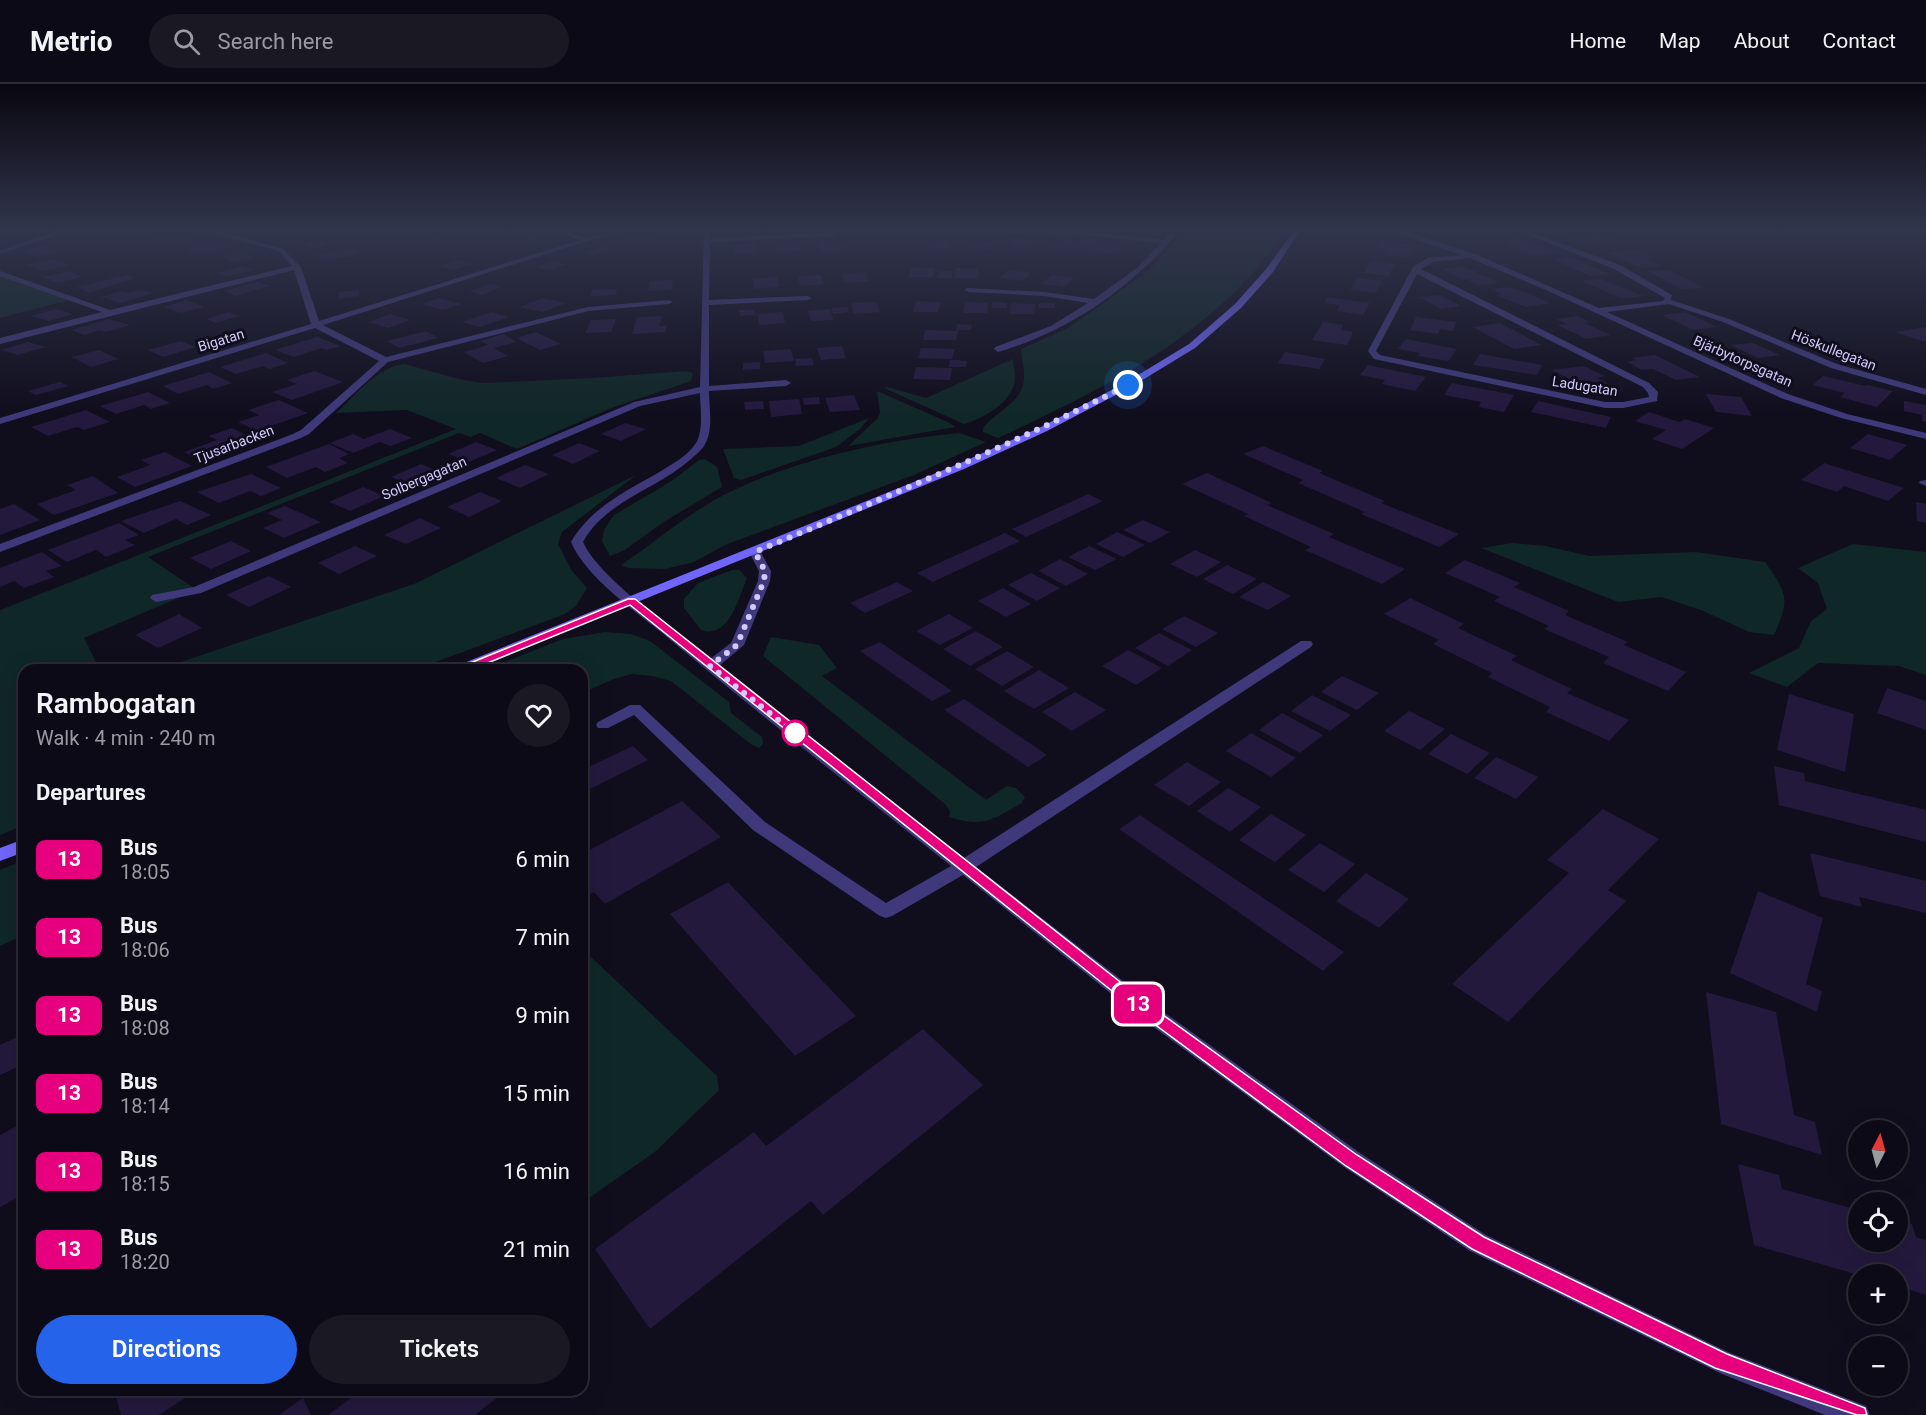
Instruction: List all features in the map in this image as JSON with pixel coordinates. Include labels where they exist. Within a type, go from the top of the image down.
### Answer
[{"type":"main road","points":[[474,664],[755,552],[960,467],[1044,429],[1128,385],[1192,346],[1238,306],[1251,291]]},
{"type":"main road","points":[[0,855],[18,848]]},
{"type":"street","points":[[51,291],[109,312]]},
{"type":"street","points":[[0,341],[196,291]]},
{"type":"street","points":[[305,291],[316,325],[385,360],[588,309],[669,302]]},
{"type":"street","name":"Bigatan","points":[[0,421],[424,291]]},
{"type":"street","points":[[706,291],[705,429],[700,445],[677,466],[617,501],[586,526],[577,542],[583,556],[632,601],[710,666],[1147,1011],[1352,1160],[1478,1243],[1722,1362],[1857,1415]]},
{"type":"street","points":[[990,291],[1044,294],[1096,302]]},
{"type":"street","points":[[998,349],[1054,328],[1111,291]]},
{"type":"street","name":"Ladugatan","points":[[1404,291],[1372,351],[1377,357],[1605,405],[1623,405],[1654,399],[1653,392],[1646,385],[1456,291]]},
{"type":"street","name":"Bjärbytorpsgatan","points":[[1557,291],[1602,310],[1766,388],[1843,416],[1926,436]]},
{"type":"street","points":[[1661,291],[1669,297],[1667,301]]},
{"type":"street","points":[[705,303],[808,298]]},
{"type":"street","name":"Höskullegatan","points":[[1602,310],[1667,301],[1695,307],[1820,360],[1865,376],[1926,392]]},
{"type":"street","name":"Tjusarbacken","points":[[0,548],[297,436],[305,432],[385,360]]},
{"type":"street","name":"Solbergagatan","points":[[156,598],[197,590],[637,404],[704,389],[786,383]]},
{"type":"street","points":[[710,666],[737,645],[764,581],[765,571],[755,552]]},
{"type":"street","points":[[603,725],[635,708],[759,826],[886,911],[963,866],[1306,644]]},
{"type":"green space","points":[[0,291],[51,291],[73,299],[0,318]]},
{"type":"green space","points":[[1120,291],[1234,291],[1192,329],[1162,351],[1098,389],[998,438],[983,432],[983,428],[989,421],[1010,404],[1021,391],[1024,373],[1021,349],[1066,329]]},
{"type":"green space","points":[[1013,359],[1015,378],[1013,387],[1004,402],[980,418],[964,424],[884,388],[926,398]]},
{"type":"green space","points":[[404,364],[463,380],[484,383],[686,371],[693,373],[691,381],[614,407],[517,449],[480,433],[471,437],[459,433],[148,557],[197,590],[84,638],[97,664],[18,664],[18,828],[0,835],[0,610],[456,429],[407,410],[336,413],[376,376],[394,366]]},
{"type":"green space","points":[[877,391],[955,427],[848,446],[878,418],[880,412]]},
{"type":"green space","points":[[869,418],[860,429],[836,447],[741,480],[734,478],[723,449],[799,446]]},
{"type":"green space","points":[[959,433],[986,442],[914,475],[725,545],[694,562],[665,569],[629,568],[621,565],[701,508],[756,480],[812,461],[872,446]]},
{"type":"green space","points":[[705,459],[717,467],[722,487],[662,523],[625,550],[610,556],[602,541],[604,530],[614,515],[670,482],[699,460]]},
{"type":"green space","points":[[636,475],[562,532],[558,544],[572,571],[587,588],[576,606],[565,614],[430,664],[175,664],[414,584]]},
{"type":"green space","points":[[1512,543],[1546,546],[1589,556],[1696,552],[1765,562],[1782,590],[1783,613],[1774,635],[1749,632],[1701,610],[1662,597],[1618,602],[1481,548]]},
{"type":"green space","points":[[1853,544],[1926,552],[1926,675],[1899,666],[1818,663],[1787,687],[1749,673],[1799,648],[1811,621],[1827,609],[1818,583],[1798,568]]},
{"type":"green space","points":[[732,570],[739,570],[747,578],[732,615],[719,629],[701,630],[684,608],[684,599],[698,583]]},
{"type":"green space","points":[[605,632],[631,634],[650,641],[729,702],[731,713],[762,737],[763,744],[759,748],[752,745],[671,681],[632,674],[588,690],[588,664],[500,664],[563,639]]},
{"type":"green space","points":[[771,637],[819,645],[837,668],[822,676],[986,800],[1007,786],[1016,788],[1025,797],[1022,803],[995,818],[979,822],[949,817],[950,811],[945,804],[763,656]]},
{"type":"green space","points":[[18,862],[18,938],[0,946],[0,870]]},
{"type":"green space","points":[[588,956],[717,1076],[719,1090],[656,1151],[588,1199]]},
{"type":"building","points":[[122,291],[129,293],[145,291],[153,293],[121,303],[101,297]]},
{"type":"building","points":[[223,291],[252,291],[235,296]]},
{"type":"building","points":[[359,291],[359,296],[339,299],[339,292]]},
{"type":"building","points":[[469,291],[491,291],[482,295]]},
{"type":"building","points":[[592,291],[617,291],[616,295],[590,296]]},
{"type":"building","points":[[1496,291],[1523,291],[1550,303],[1526,307],[1495,295],[1502,294]]},
{"type":"building","points":[[1605,291],[1632,291],[1644,296],[1623,299]]},
{"type":"building","points":[[1439,295],[1461,306],[1441,309],[1419,297]]},
{"type":"building","points":[[1327,297],[1370,303],[1363,315],[1337,311],[1340,305],[1324,303]]},
{"type":"building","points":[[439,298],[461,304],[443,310],[421,304]]},
{"type":"building","points":[[543,298],[566,303],[542,312],[520,307]]},
{"type":"building","points":[[187,300],[204,307],[181,313],[164,307]]},
{"type":"building","points":[[916,301],[941,302],[938,312],[913,312]]},
{"type":"building","points":[[876,302],[880,312],[854,314],[851,303]]},
{"type":"building","points":[[965,302],[988,303],[987,313],[963,313]]},
{"type":"building","points":[[993,302],[1007,303],[1007,308],[992,308]]},
{"type":"building","points":[[1011,303],[1035,304],[1034,314],[1010,314]]},
{"type":"building","points":[[1039,303],[1055,303],[1055,308],[1039,308]]},
{"type":"building","points":[[847,307],[849,312],[833,314],[831,308]]},
{"type":"building","points":[[56,309],[73,314],[49,321],[31,316]]},
{"type":"building","points":[[830,309],[833,320],[811,321],[808,311]]},
{"type":"building","points":[[739,310],[754,310],[755,315],[740,316]]},
{"type":"building","points":[[229,312],[239,316],[216,323],[206,319]]},
{"type":"building","points":[[491,312],[509,317],[480,327],[462,322]]},
{"type":"building","points":[[783,312],[785,323],[759,325],[758,314]]},
{"type":"building","points":[[1685,312],[1717,327],[1693,330],[1662,315]]},
{"type":"building","points":[[390,314],[411,320],[388,328],[368,322]]},
{"type":"building","points":[[662,316],[659,326],[667,326],[665,332],[632,334],[637,317]]},
{"type":"building","points":[[1577,316],[1590,322],[1584,323],[1611,335],[1586,339],[1558,325],[1567,324],[1556,319]]},
{"type":"building","points":[[1416,317],[1456,322],[1453,331],[1440,329],[1438,334],[1410,330]]},
{"type":"building","points":[[109,319],[130,325],[106,332],[99,330],[85,335],[71,330]]},
{"type":"building","points":[[616,319],[611,332],[585,333],[591,320]]},
{"type":"building","points":[[1323,322],[1343,325],[1341,330],[1353,332],[1347,345],[1312,340]]},
{"type":"building","points":[[1500,323],[1542,345],[1514,349],[1473,327]]},
{"type":"building","points":[[957,324],[972,325],[971,330],[958,330],[956,340],[923,340],[925,330],[956,331]]},
{"type":"building","points":[[1926,327],[1926,341],[1895,332]]},
{"type":"building","points":[[426,331],[438,338],[399,348],[387,341]]},
{"type":"building","points":[[536,332],[561,344],[540,350],[516,338]]},
{"type":"building","points":[[503,334],[517,342],[494,348],[508,356],[483,363],[464,352],[488,345],[480,341]]},
{"type":"building","points":[[317,337],[341,346],[326,350],[321,348],[294,357],[275,350]]},
{"type":"building","points":[[1406,339],[1457,349],[1448,361],[1418,356],[1420,353],[1398,349]]},
{"type":"building","points":[[181,341],[196,347],[163,357],[148,350]]},
{"type":"building","points":[[28,342],[45,347],[18,355],[1,350]]},
{"type":"building","points":[[1753,343],[1780,355],[1758,358],[1731,345]]},
{"type":"building","points":[[842,346],[846,358],[821,360],[817,348]]},
{"type":"building","points":[[921,348],[955,349],[952,359],[918,358]]},
{"type":"building","points":[[791,349],[794,361],[765,363],[763,351]]},
{"type":"building","points":[[99,350],[118,359],[91,367],[72,357]]},
{"type":"building","points":[[1285,352],[1325,359],[1319,369],[1278,363]]},
{"type":"building","points":[[266,353],[288,363],[269,369],[263,366],[236,374],[220,367]]},
{"type":"building","points":[[1480,354],[1542,365],[1537,375],[1473,365]]},
{"type":"building","points":[[1655,355],[1700,377],[1676,380],[1653,369],[1642,370],[1627,362],[1637,360],[1632,358]]},
{"type":"building","points":[[812,358],[814,365],[796,366],[795,359]]},
{"type":"building","points":[[950,360],[967,361],[966,367],[949,367]]},
{"type":"building","points":[[760,362],[760,369],[743,370],[743,363]]},
{"type":"building","points":[[1368,365],[1426,377],[1415,391],[1382,384],[1385,380],[1360,375]]},
{"type":"building","points":[[1584,366],[1605,376],[1597,378],[1622,391],[1597,394],[1552,370]]},
{"type":"building","points":[[916,367],[952,368],[950,380],[913,379]]},
{"type":"building","points":[[314,371],[343,382],[292,400],[272,392],[297,384],[287,380]]},
{"type":"building","points":[[209,372],[232,383],[213,389],[207,385],[178,394],[163,386]]},
{"type":"building","points":[[1823,376],[1893,391],[1877,407],[1840,397],[1845,393],[1813,385]]},
{"type":"building","points":[[60,382],[68,386],[36,395],[28,391]]},
{"type":"building","points":[[1452,383],[1514,395],[1504,412],[1479,407],[1481,402],[1444,395]]},
{"type":"building","points":[[148,392],[170,403],[151,409],[144,405],[116,414],[100,406]]},
{"type":"building","points":[[1706,394],[1741,397],[1752,416],[1716,412]]},
{"type":"building","points":[[854,395],[860,410],[830,412],[825,398]]},
{"type":"building","points":[[819,397],[820,404],[804,405],[803,398]]},
{"type":"building","points":[[799,399],[802,414],[771,417],[769,401]]},
{"type":"building","points":[[279,400],[308,413],[257,431],[238,422],[259,415],[248,410]]},
{"type":"building","points":[[763,401],[764,409],[745,410],[744,402]]},
{"type":"building","points":[[1538,401],[1611,417],[1606,428],[1531,412]]},
{"type":"building","points":[[1904,401],[1926,405],[1926,422],[1922,421],[1922,415],[1904,411]]},
{"type":"building","points":[[86,410],[110,422],[84,430],[77,427],[48,436],[31,427]]},
{"type":"building","points":[[1649,412],[1680,422],[1685,419],[1714,428],[1682,449],[1652,439],[1666,430],[1635,421]]},
{"type":"building","points":[[625,423],[646,429],[621,441],[601,434]]},
{"type":"building","points":[[232,428],[260,442],[204,462],[184,452],[217,440],[208,436]]},
{"type":"building","points":[[390,429],[412,438],[391,446],[380,442],[353,453],[330,443],[353,434],[364,439]]},
{"type":"building","points":[[1868,434],[1907,445],[1890,460],[1850,448]]},
{"type":"building","points":[[476,442],[497,450],[469,462],[448,454]]},
{"type":"building","points":[[579,443],[600,451],[573,464],[552,455]]},
{"type":"building","points":[[329,444],[349,454],[339,458],[348,463],[325,472],[316,467],[287,478],[266,467]]},
{"type":"building","points":[[1263,446],[1323,471],[1319,473],[1385,501],[1381,503],[1459,534],[1439,547],[1361,514],[1365,512],[1298,483],[1303,480],[1243,454]]},
{"type":"building","points":[[165,452],[192,466],[135,487],[117,477],[150,465],[141,460]]},
{"type":"building","points":[[1824,463],[1904,488],[1888,501],[1844,486],[1837,492],[1801,480]]},
{"type":"building","points":[[421,464],[443,473],[413,486],[391,477]]},
{"type":"building","points":[[525,465],[549,474],[520,488],[496,478]]},
{"type":"building","points":[[1207,473],[1272,503],[1267,505],[1334,534],[1329,537],[1405,569],[1382,584],[1305,550],[1311,547],[1244,516],[1248,514],[1182,484]]},
{"type":"building","points":[[251,474],[281,488],[261,496],[250,491],[219,503],[197,492]]},
{"type":"building","points":[[93,476],[118,493],[54,515],[37,504],[76,490],[67,485]]},
{"type":"building","points":[[363,487],[384,496],[350,511],[329,502]]},
{"type":"building","points":[[480,492],[502,501],[469,517],[447,507]]},
{"type":"building","points":[[1088,494],[1103,501],[1026,537],[1012,529]]},
{"type":"building","points":[[180,501],[211,515],[187,525],[176,519],[144,533],[121,521]]},
{"type":"building","points":[[1916,502],[1926,504],[1926,523],[1917,521]]},
{"type":"building","points":[[14,504],[40,520],[0,535],[0,509]]},
{"type":"building","points":[[285,506],[321,522],[284,538],[263,528],[282,520],[267,513]]},
{"type":"building","points":[[420,518],[441,528],[406,544],[384,535]]},
{"type":"building","points":[[1143,520],[1170,532],[1150,543],[1123,530]]},
{"type":"building","points":[[119,523],[139,535],[125,540],[135,545],[106,557],[96,550],[67,562],[48,550]]},
{"type":"building","points":[[1117,532],[1145,545],[1123,557],[1096,544]]},
{"type":"building","points":[[1005,533],[1020,541],[933,582],[917,573]]},
{"type":"building","points":[[231,541],[251,551],[211,569],[190,558]]},
{"type":"building","points":[[355,546],[377,556],[339,574],[318,563]]},
{"type":"building","points":[[1089,546],[1117,559],[1095,570],[1068,557]]},
{"type":"building","points":[[1195,550],[1221,562],[1197,577],[1170,564]]},
{"type":"building","points":[[42,552],[62,566],[46,571],[54,577],[24,588],[14,581],[0,587],[0,568]]},
{"type":"building","points":[[1060,559],[1088,574],[1066,586],[1038,571]]},
{"type":"building","points":[[1465,560],[1520,583],[1514,587],[1569,611],[1565,615],[1628,642],[1624,645],[1686,672],[1668,691],[1603,663],[1609,657],[1544,629],[1549,626],[1494,601],[1500,597],[1445,573]]},
{"type":"building","points":[[1227,565],[1257,579],[1233,594],[1203,579]]},
{"type":"building","points":[[1031,573],[1060,588],[1037,601],[1008,585]]},
{"type":"building","points":[[269,576],[291,587],[249,607],[226,595]]},
{"type":"building","points":[[897,582],[913,591],[865,613],[850,603]]},
{"type":"building","points":[[1263,582],[1291,596],[1268,610],[1239,597]]},
{"type":"building","points":[[1003,588],[1031,604],[1006,617],[978,601]]},
{"type":"building","points":[[1410,598],[1464,624],[1458,628],[1517,656],[1511,660],[1572,689],[1567,693],[1629,720],[1609,741],[1546,712],[1550,707],[1488,677],[1492,673],[1433,644],[1439,640],[1384,614]]},
{"type":"building","points":[[179,614],[202,628],[158,648],[135,635]]},
{"type":"building","points":[[949,614],[973,628],[940,645],[916,631]]},
{"type":"building","points":[[1184,616],[1218,633],[1196,647],[1162,629]]},
{"type":"building","points":[[976,631],[1003,647],[970,666],[943,649]]},
{"type":"building","points":[[1159,633],[1192,650],[1168,666],[1135,648]]},
{"type":"building","points":[[880,642],[952,691],[932,701],[860,651]]},
{"type":"building","points":[[1128,650],[1162,668],[1136,685],[1102,666]]},
{"type":"building","points":[[1007,651],[1034,667],[1002,686],[975,669]]},
{"type":"building","points":[[1039,670],[1069,688],[1034,709],[1004,691]]},
{"type":"building","points":[[1342,676],[1379,693],[1357,710],[1321,692]]},
{"type":"building","points":[[1887,688],[1926,701],[1926,730],[1877,713]]},
{"type":"building","points":[[1075,692],[1106,710],[1072,731],[1042,712]]},
{"type":"building","points":[[1789,694],[1854,714],[1845,772],[1777,750]]},
{"type":"building","points":[[1312,695],[1351,715],[1330,731],[1291,711]]},
{"type":"building","points":[[964,699],[1047,755],[1028,767],[944,710]]},
{"type":"building","points":[[1409,711],[1445,729],[1420,750],[1384,731]]},
{"type":"building","points":[[1282,713],[1323,735],[1300,753],[1259,730]]},
{"type":"building","points":[[1251,733],[1296,758],[1271,777],[1226,751]]},
{"type":"building","points":[[1451,734],[1490,753],[1467,774],[1428,754]]},
{"type":"building","points":[[633,746],[648,760],[588,790],[588,767]]},
{"type":"building","points":[[1496,757],[1538,777],[1516,799],[1474,778]]},
{"type":"building","points":[[1187,762],[1221,782],[1189,806],[1154,785]]},
{"type":"building","points":[[1774,766],[1804,773],[1805,781],[1926,810],[1926,842],[1779,805]]},
{"type":"building","points":[[1228,788],[1261,807],[1230,832],[1197,811]]},
{"type":"building","points":[[682,801],[721,837],[605,904],[594,892],[588,896],[588,851]]},
{"type":"building","points":[[1603,809],[1659,839],[1608,890],[1626,901],[1508,1022],[1452,984],[1569,873],[1547,860]]},
{"type":"building","points":[[1271,814],[1306,835],[1275,862],[1239,840]]},
{"type":"building","points":[[1140,815],[1344,952],[1323,971],[1119,829]]},
{"type":"building","points":[[1320,843],[1355,864],[1324,892],[1288,870]]},
{"type":"building","points":[[1810,853],[1926,881],[1926,913],[1859,897],[1862,907],[1820,896]]},
{"type":"building","points":[[1366,873],[1409,899],[1379,928],[1336,901]]},
{"type":"building","points":[[728,882],[856,1016],[795,1056],[670,914]]},
{"type":"building","points":[[1758,891],[1823,918],[1806,984],[1822,991],[1817,1012],[1730,973]]},
{"type":"building","points":[[1706,992],[1776,1012],[1794,1115],[1815,1122],[1822,1155],[1721,1124]]},
{"type":"building","points":[[923,1029],[983,1085],[823,1215],[811,1201],[650,1329],[595,1249],[754,1132],[766,1146]]},
{"type":"building","points":[[18,1037],[18,1067],[0,1075],[0,1045]]},
{"type":"building","points":[[18,1125],[18,1197],[0,1207],[0,1135]]},
{"type":"building","points":[[1738,1164],[1779,1175],[1782,1189],[1848,1207],[1848,1252],[1908,1252],[1908,1223],[1912,1224],[1916,1237],[1926,1240],[1926,1295],[1908,1289],[1908,1264],[1848,1264],[1848,1272],[1754,1245]]},
{"type":"building","points":[[116,1396],[188,1396],[159,1415],[121,1415]]},
{"type":"building","points":[[354,1396],[499,1396],[475,1415],[328,1415]]},
{"type":"building","points":[[303,1398],[311,1415],[279,1415]]},
{"type":"bus line","name":"13","points":[[474,664],[632,601],[710,666],[1147,1011],[1352,1160],[1478,1243],[1722,1362],[1857,1415]]},
{"type":"route","points":[[795,733],[710,666],[737,645],[764,581],[765,571],[760,557],[755,552],[960,467],[1044,429],[1128,385]]}]
